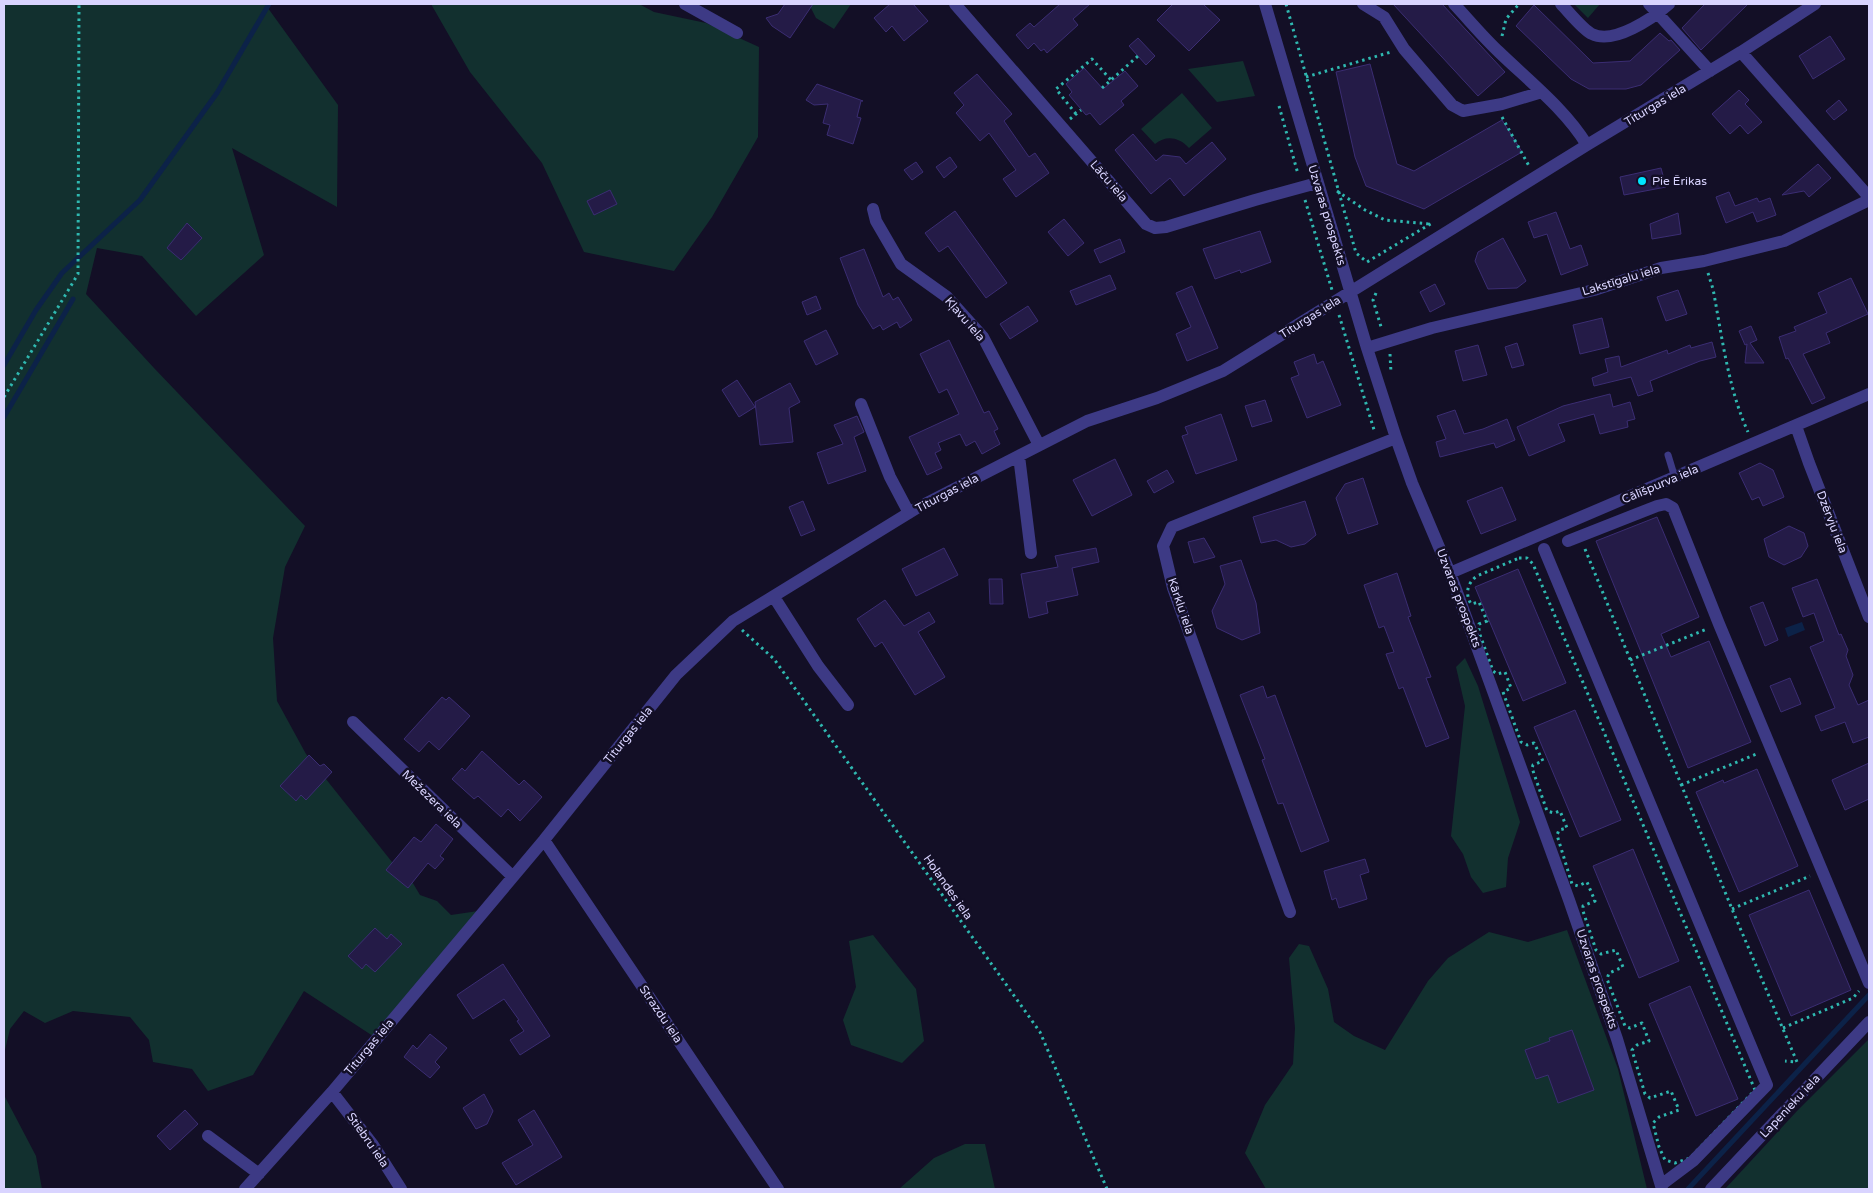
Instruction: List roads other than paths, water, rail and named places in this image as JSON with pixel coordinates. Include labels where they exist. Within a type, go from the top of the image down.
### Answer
[{"type":"street","points":[[686,4],[737,34]]},
{"type":"street","name":"Lāču iela","points":[[955,4],[1146,224],[1155,228],[1166,227],[1317,183]]},
{"type":"street","name":"Uzvaras prospekts","points":[[1265,4],[1317,183],[1396,438],[1412,483],[1450,573],[1573,909],[1617,1039],[1662,1187]]},
{"type":"street","points":[[1363,4],[1384,17],[1404,48],[1452,105],[1463,112],[1502,104],[1542,92]]},
{"type":"street","points":[[1454,4],[1498,51],[1542,92],[1581,134],[1588,145]]},
{"type":"street","points":[[1561,4],[1591,34],[1604,37],[1617,36],[1658,14],[1669,4]]},
{"type":"street","points":[[1649,4],[1710,71]]},
{"type":"street","name":"Titurgas iela","points":[[245,1189],[332,1092],[544,840],[676,675],[732,621],[909,513],[1086,421],[1157,398],[1223,371],[1372,277],[1741,52],[1815,4]]},
{"type":"street","points":[[1741,52],[1869,199]]},
{"type":"street","name":"Lakstīgalu iela","points":[[1367,348],[1432,328],[1594,290],[1661,268],[1704,261],[1784,241],[1869,199]]},
{"type":"street","name":"Kļavu iela","points":[[873,209],[876,221],[901,264],[947,297],[983,337],[1039,445]]},
{"type":"street","name":"Cālīšpurva iela","points":[[1450,573],[1474,570],[1675,478],[1869,394]]},
{"type":"street","points":[[860,404],[890,477],[909,513]]},
{"type":"street","name":"Dzērvju iela","points":[[1796,426],[1869,617]]},
{"type":"street","name":"Kārklu iela","points":[[1290,912],[1173,588],[1163,546],[1172,527],[1396,438]]},
{"type":"street","points":[[1019,456],[1030,553]]},
{"type":"street","points":[[1568,541],[1657,506],[1666,504],[1673,508],[1868,982]]},
{"type":"street","points":[[1544,549],[1767,1085],[1693,1161],[1662,1187]]},
{"type":"street","points":[[774,597],[818,666],[848,705]]},
{"type":"street","name":"Mežezera iela","points":[[353,722],[512,876]]},
{"type":"street","name":"Strazdu iela","points":[[544,840],[778,1189]]},
{"type":"street","name":"Lapenieku iela","points":[[1711,1189],[1869,1022]]},
{"type":"street","name":"Stiebru iela","points":[[332,1092],[373,1145],[401,1189]]},
{"type":"street","points":[[208,1136],[259,1174]]},
{"type":"lane","points":[[1668,455],[1675,478]]},
{"type":"water","points":[[1802,622],[1805,630],[1788,637],[1785,628]]},
{"type":"waterway","points":[[4,365],[36,310],[62,273],[140,200],[217,93],[269,4]]},
{"type":"waterway","points":[[4,417],[73,299]]},
{"type":"waterway","points":[[1688,1189],[1869,995]]},
{"type":"place","name":"Pie Ērikas","points":[[1642,181]]}]
